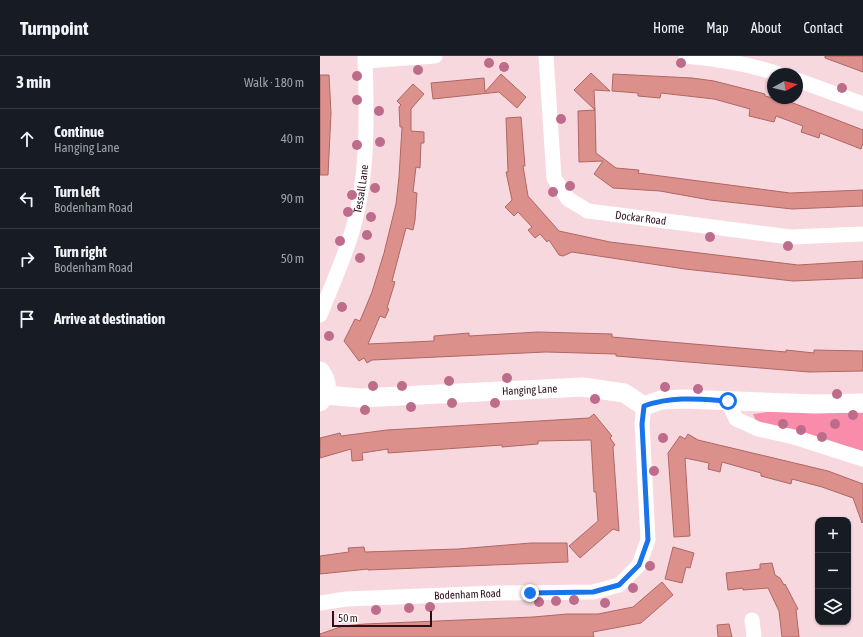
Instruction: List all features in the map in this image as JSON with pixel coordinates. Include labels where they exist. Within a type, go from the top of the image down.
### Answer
[{"type":"street","points":[[365,58],[435,56]]},
{"type":"street","name":"Dockar Road","points":[[546,56],[554,178],[568,199],[588,211],[790,237],[863,234]]},
{"type":"street","points":[[686,56],[712,58],[767,70]]},
{"type":"street","name":"Tessall Lane","points":[[320,315],[349,243],[359,201],[366,137],[365,58]]},
{"type":"street","points":[[803,82],[863,104]]},
{"type":"street","points":[[320,371],[326,382],[323,398]]},
{"type":"street","name":"Hanging Lane","points":[[323,398],[360,398],[583,386],[624,393],[644,406]]},
{"type":"street","points":[[644,406],[661,400],[682,399],[815,404],[863,403]]},
{"type":"street","points":[[728,401],[736,419],[758,428],[794,437],[863,458]]},
{"type":"street","name":"Bodenham Road","points":[[320,603],[346,599],[593,592],[619,585],[639,565],[648,540],[642,424],[644,406]]},
{"type":"street","points":[[752,620],[754,637]]},
{"type":"shaded area","points":[[767,412],[863,413],[863,451],[756,421],[753,414]]},
{"type":"building","points":[[825,56],[863,56],[863,72],[825,58]]},
{"type":"building","points":[[591,73],[610,91],[594,90],[595,110],[574,90]]},
{"type":"building","points":[[501,74],[526,97],[517,108],[499,92],[433,99],[431,83],[484,78],[485,92]]},
{"type":"building","points":[[613,74],[692,78],[714,81],[765,94],[765,96],[767,96],[767,104],[796,104],[863,130],[863,143],[861,149],[820,133],[819,138],[801,132],[803,126],[776,116],[774,122],[749,116],[750,109],[714,99],[661,93],[660,98],[638,96],[638,93],[612,91]]},
{"type":"building","points":[[320,75],[329,75],[331,113],[328,175],[320,175]]},
{"type":"building","points":[[413,84],[424,94],[411,109],[411,131],[424,132],[424,143],[421,143],[420,168],[416,167],[413,192],[417,193],[415,220],[413,230],[406,228],[392,281],[395,282],[387,308],[389,309],[385,318],[380,316],[368,344],[434,341],[434,336],[469,333],[469,336],[538,332],[612,334],[612,337],[786,352],[786,350],[814,353],[814,350],[863,351],[863,371],[809,372],[616,356],[616,354],[546,352],[372,360],[367,363],[364,358],[359,361],[344,341],[355,319],[360,321],[372,292],[384,253],[396,204],[399,177],[402,127],[400,127],[399,107],[401,105],[397,101]]},
{"type":"building","points":[[595,110],[596,153],[616,168],[639,170],[638,173],[790,193],[863,190],[863,206],[792,209],[710,200],[660,191],[613,188],[594,174],[603,161],[579,162],[578,111]]},
{"type":"building","points":[[521,117],[525,166],[523,166],[528,196],[559,231],[610,242],[798,265],[863,261],[863,278],[793,281],[685,269],[572,252],[563,256],[559,255],[549,240],[547,242],[540,234],[535,238],[528,230],[532,227],[518,212],[514,216],[505,207],[512,200],[506,172],[508,172],[506,118]]},
{"type":"building","points":[[594,414],[612,436],[610,438],[615,445],[613,447],[619,531],[613,529],[580,558],[569,546],[598,521],[596,492],[594,492],[591,440],[538,441],[538,444],[502,447],[502,445],[388,453],[388,449],[362,453],[363,460],[352,461],[351,449],[320,458],[320,438],[340,433],[341,436],[387,430],[589,418]]},
{"type":"building","points":[[688,434],[698,440],[828,471],[863,484],[863,522],[862,523],[853,498],[822,487],[792,479],[791,484],[761,476],[761,473],[722,462],[720,472],[708,469],[709,463],[685,458],[690,536],[674,537],[668,453],[680,436],[685,439]]},
{"type":"building","points":[[531,543],[567,543],[568,562],[368,569],[320,574],[320,556],[349,552],[348,548],[364,547],[365,552],[458,549]]},
{"type":"building","points":[[673,547],[694,553],[690,568],[686,567],[682,583],[665,579]]},
{"type":"building","points":[[772,563],[775,575],[780,578],[784,585],[785,584],[798,609],[796,610],[799,637],[782,637],[779,611],[768,588],[743,590],[743,588],[728,590],[726,573],[760,569],[760,564]]},
{"type":"building","points":[[662,582],[673,595],[641,623],[593,632],[594,637],[320,637],[320,634],[343,626],[365,624],[533,617],[567,614],[598,614],[633,607]]},
{"type":"building","points":[[729,624],[732,637],[718,637],[717,625]]},
{"type":"route","points":[[530,593],[593,592],[619,585],[639,565],[648,540],[642,424],[644,406],[661,400],[682,399],[728,401]]}]
